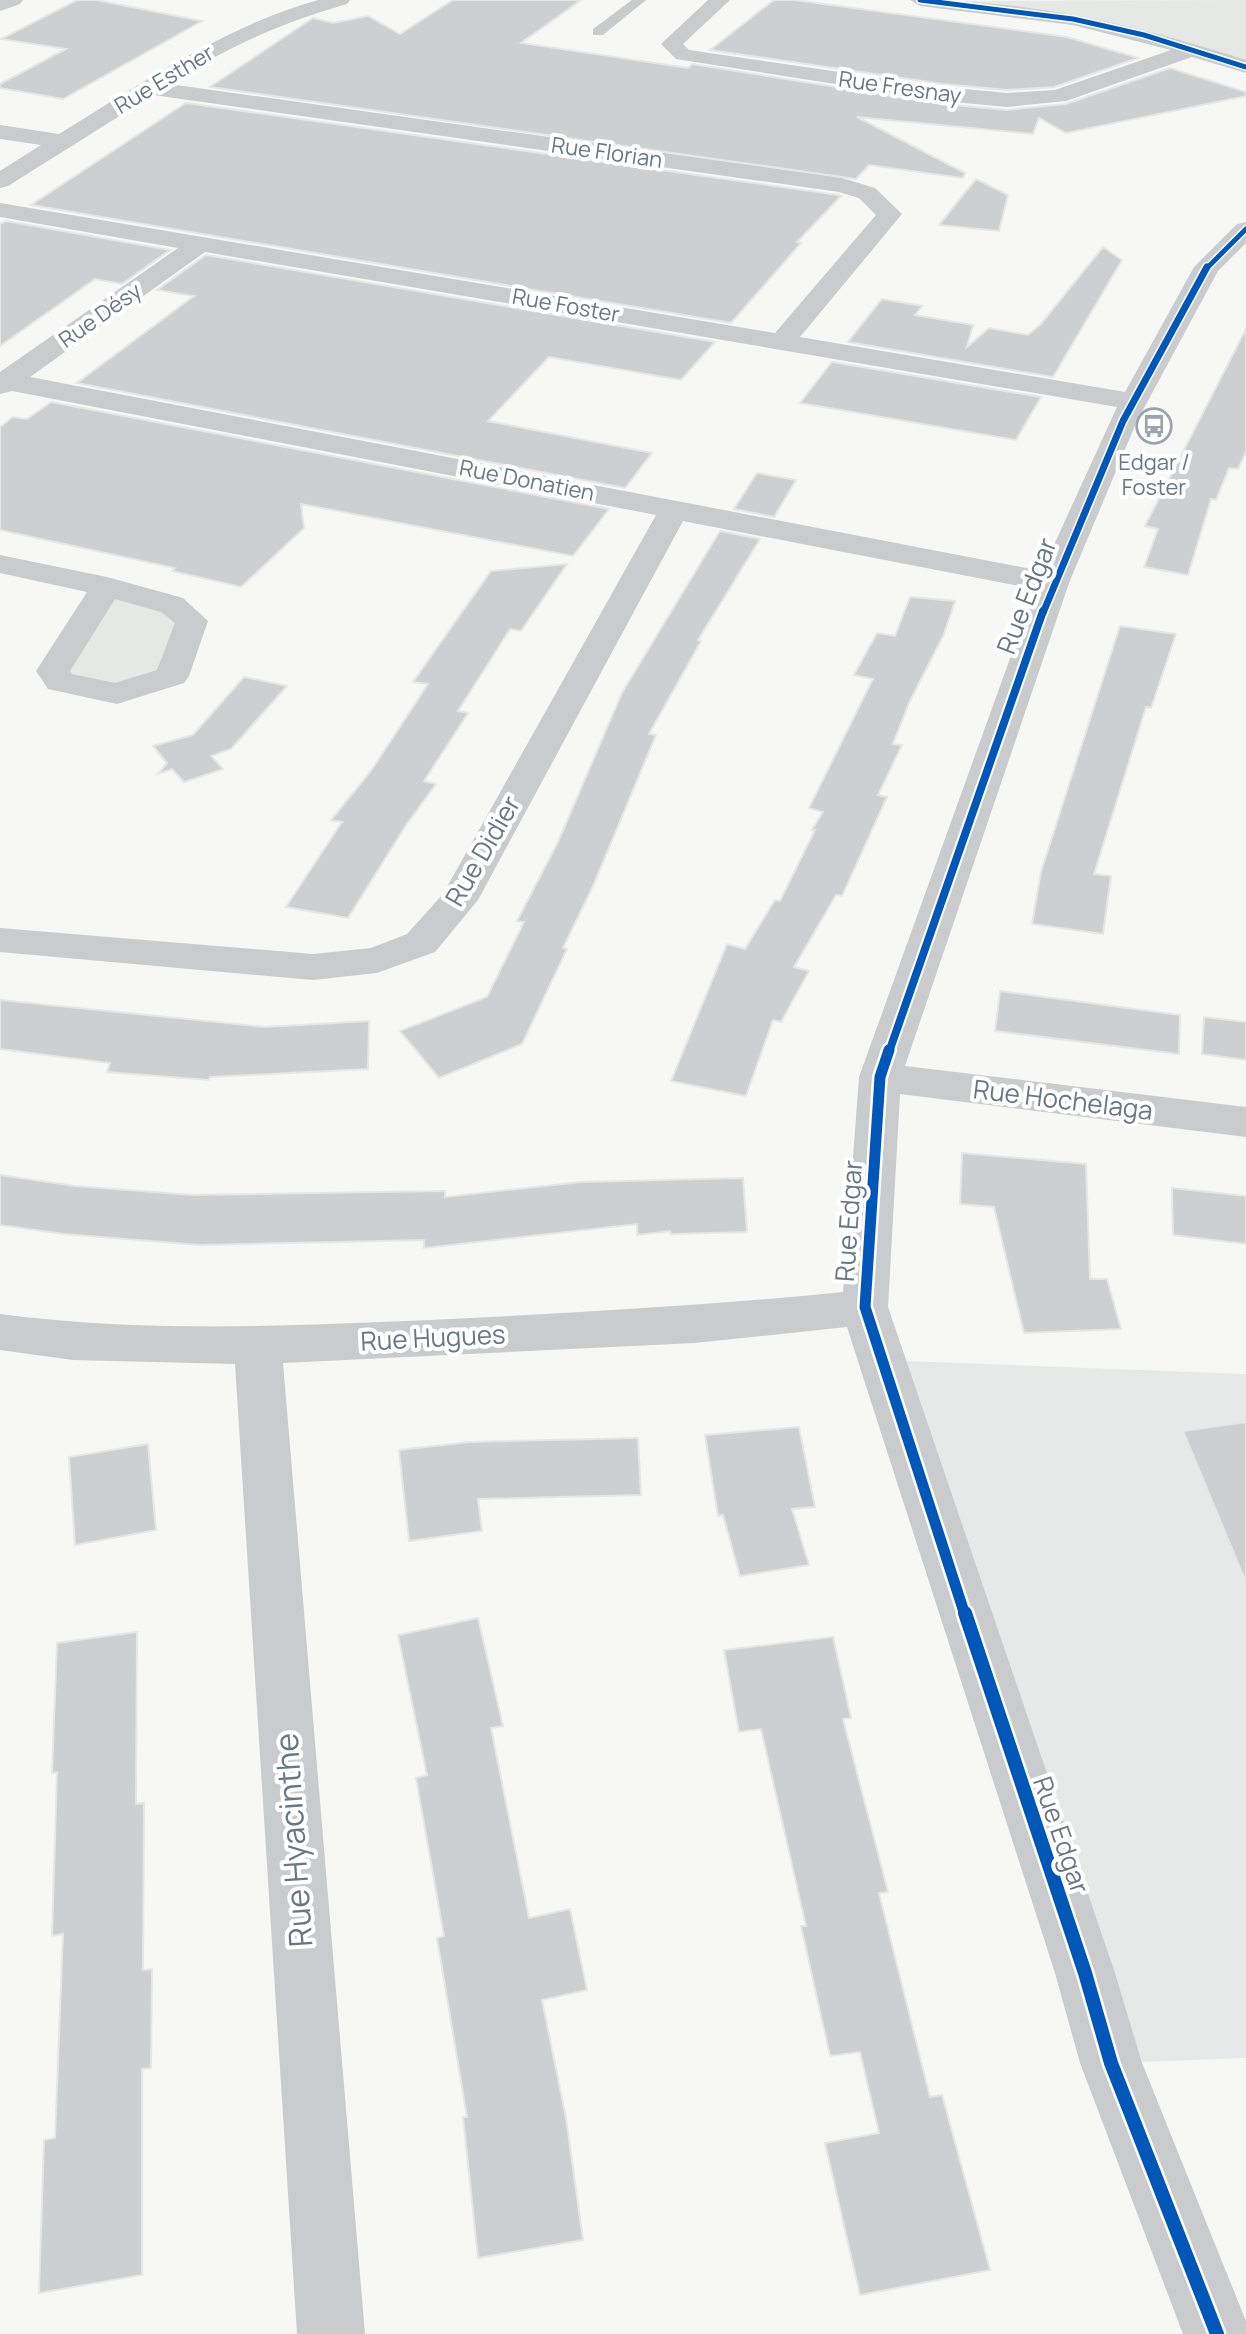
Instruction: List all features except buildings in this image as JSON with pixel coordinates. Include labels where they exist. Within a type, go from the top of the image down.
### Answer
[{"type":"street","points":[[0,5],[13,0]]},
{"type":"street","name":"Rue Esther","points":[[0,181],[205,53],[283,16],[340,0]]},
{"type":"street","name":"Rue Fresnay","points":[[720,0],[671,44],[683,55],[943,94],[1007,100],[1058,96],[1192,50]]},
{"type":"street","points":[[920,0],[1073,19],[1246,67]]},
{"type":"street","name":"Rue Florian","points":[[148,88],[842,185],[867,193],[890,214],[782,342]]},
{"type":"street","points":[[0,132],[63,142]]},
{"type":"street","name":"Rue Foster","points":[[0,210],[1131,401]]},
{"type":"street","name":"Rue Edgar","points":[[1217,2334],[1111,2063],[1085,1973],[894,1404],[865,1307],[880,1077],[1053,583],[1131,401],[1207,267],[1246,229]]},
{"type":"street","name":"Rue Désy","points":[[2,383],[201,243]]},
{"type":"street","name":"Rue Donatien","points":[[2,383],[675,508],[1053,583]]},
{"type":"street","name":"Rue Didier","points":[[0,940],[313,967],[377,960],[421,943],[459,900],[675,508]]},
{"type":"street","points":[[0,564],[107,587]]},
{"type":"street","name":"Rue Hochelaga","points":[[880,1077],[1246,1122]]},
{"type":"street","name":"Rue Hugues","points":[[0,1332],[73,1342],[258,1346],[694,1325],[865,1307]]},
{"type":"street","name":"Rue Hyacinthe","points":[[258,1346],[331,2334]]},
{"type":"lane","points":[[598,32],[640,0]]},
{"type":"shaded area","points":[[1246,0],[1246,67],[1153,38],[924,1]]},
{"type":"shaded area","points":[[107,587],[192,621],[172,676],[117,694],[60,682]]},
{"type":"shaded area","points":[[880,1360],[1246,1374],[1246,2058],[1111,2063]]},
{"type":"cycle path","points":[[920,0],[1073,19],[1144,35],[1246,67]]},
{"type":"cycle path","points":[[1217,2334],[1111,2063],[1085,1973],[865,1307],[880,1077],[1053,583],[1123,421],[1207,267],[1246,229]]},
{"type":"place","name":"Edgar / Foster","points":[[1154,426]]}]
